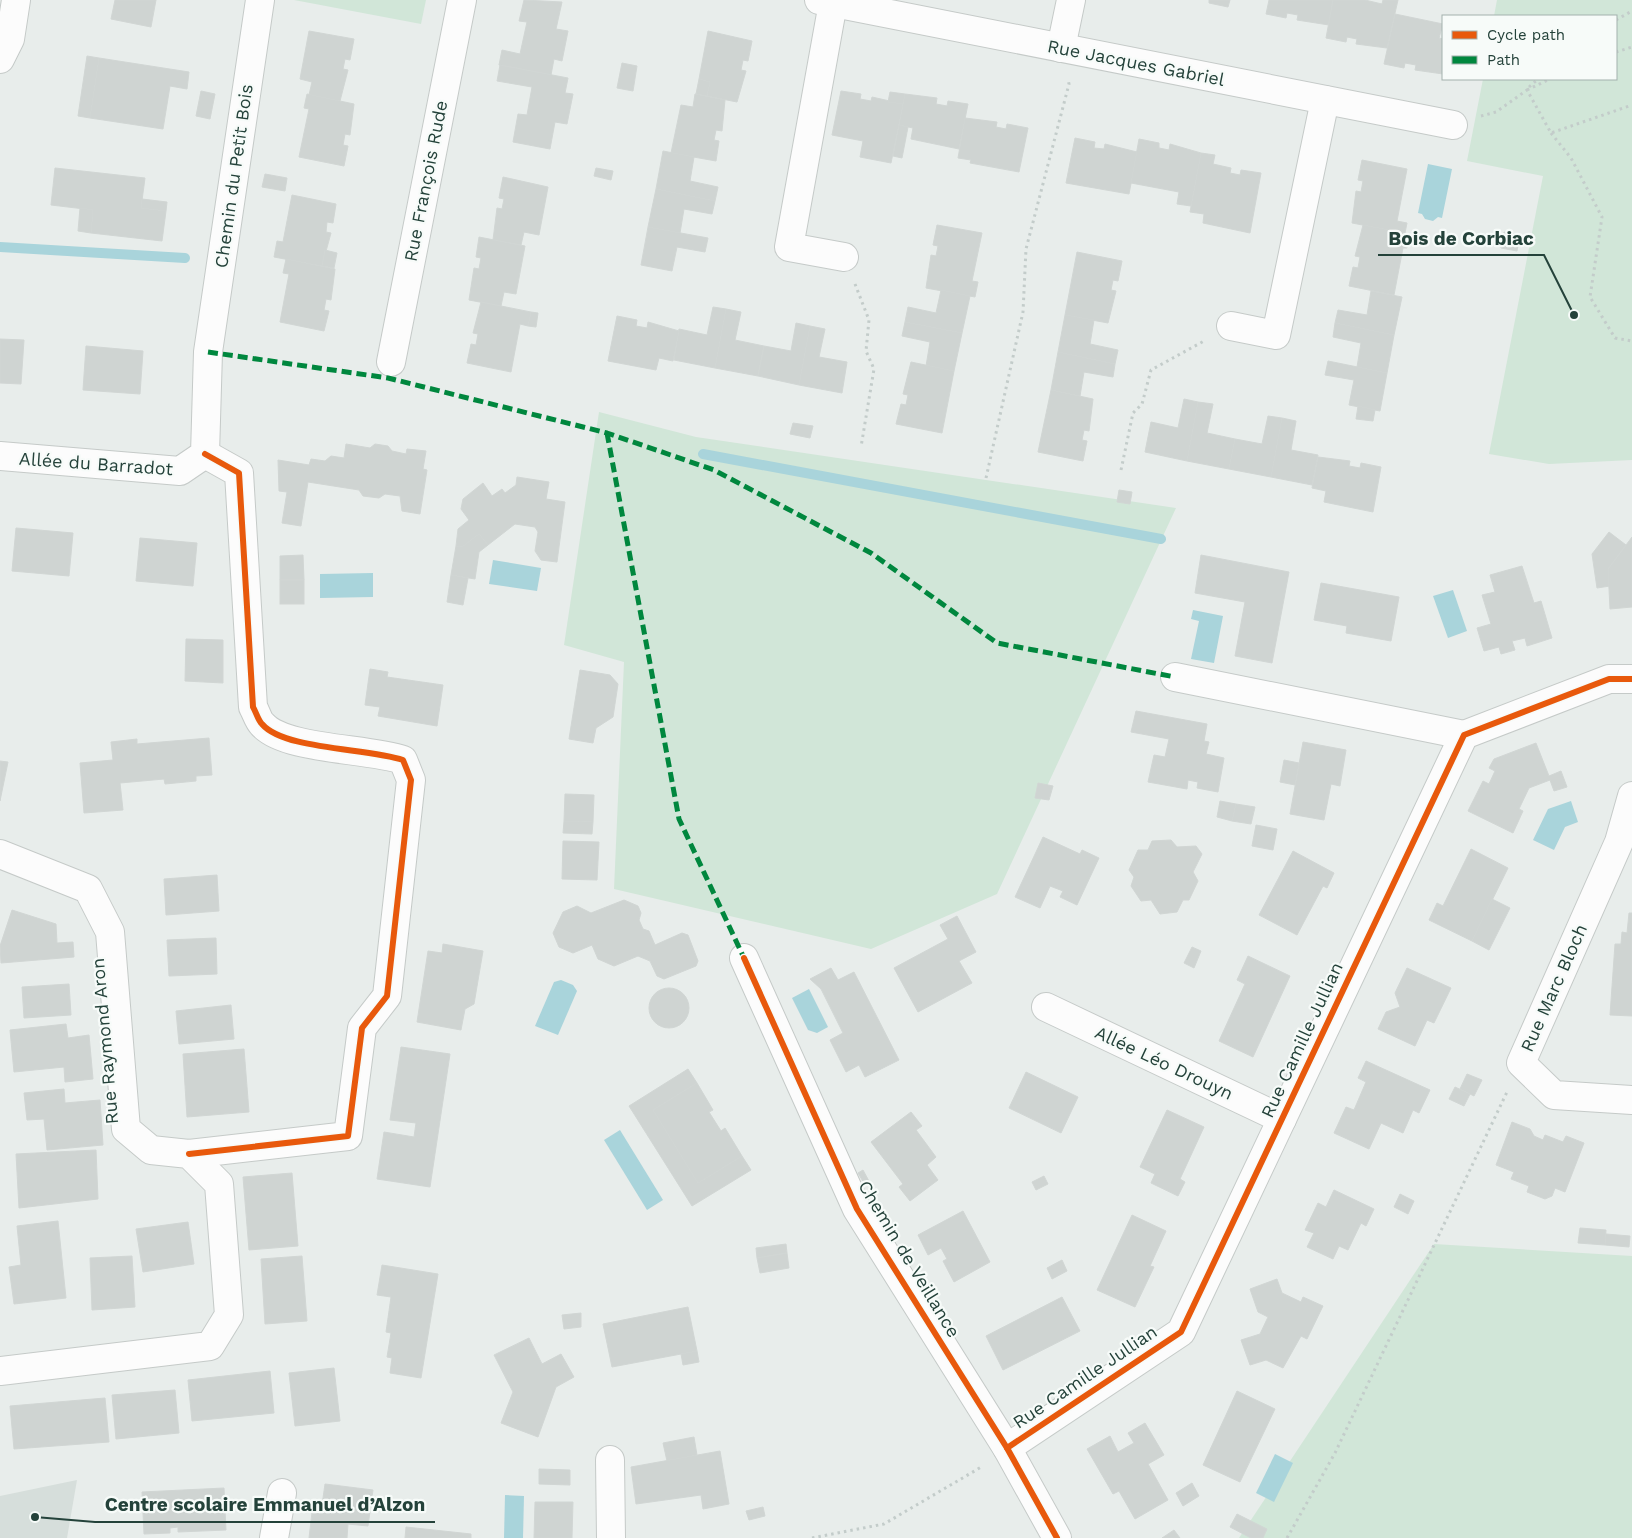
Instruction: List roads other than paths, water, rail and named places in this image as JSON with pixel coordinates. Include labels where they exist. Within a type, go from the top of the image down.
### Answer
[{"type":"street","points":[[0,59],[10,39],[16,0]]},
{"type":"street","name":"Chemin du Petit Bois","points":[[205,454],[208,352],[260,0]]},
{"type":"street","name":"Rue François Rude","points":[[391,362],[462,0]]},
{"type":"street","points":[[1061,48],[1071,0]]},
{"type":"street","points":[[826,1],[790,247],[844,257]]},
{"type":"street","name":"Rue Jacques Gabriel","points":[[826,1],[1452,125]]},
{"type":"street","points":[[1231,326],[1276,335],[1325,100]]},
{"type":"street","name":"Allée du Barradot","points":[[0,456],[180,471],[205,454]]},
{"type":"street","name":"Rue Raymond Aron","points":[[0,854],[88,889],[110,932],[126,1129],[151,1150],[189,1154],[348,1136],[362,1028],[387,996],[411,780],[403,760],[385,754],[287,740],[262,725],[253,707],[239,474],[205,454]]},
{"type":"street","points":[[1175,677],[1464,735],[1609,679],[1632,678]]},
{"type":"street","name":"Rue Camille Jullian","points":[[1007,1448],[1181,1332],[1464,735]]},
{"type":"street","name":"Rue Marc Bloch","points":[[1632,796],[1618,842],[1521,1063],[1554,1095],[1632,1100]]},
{"type":"street","name":"Chemin de Veillance","points":[[744,958],[857,1209],[1007,1448],[1057,1538]]},
{"type":"street","name":"Allée Léo Drouyn","points":[[1046,1007],[1282,1119]]},
{"type":"street","points":[[0,1371],[210,1346],[229,1315],[219,1184],[189,1154]]},
{"type":"street","points":[[610,1460],[611,1538]]},
{"type":"street","points":[[274,1538],[282,1493]]},
{"type":"water","points":[[1428,164],[1452,169],[1442,218],[1438,217],[1433,221],[1425,219],[1422,214],[1418,213]]},
{"type":"water","points":[[493,560],[541,568],[537,591],[489,584]]},
{"type":"water","points":[[373,573],[373,597],[320,598],[320,574]]},
{"type":"water","points":[[1453,590],[1467,631],[1448,638],[1433,596]]},
{"type":"water","points":[[1193,610],[1223,616],[1214,663],[1191,659],[1199,621],[1191,619]]},
{"type":"water","points":[[1571,801],[1578,822],[1565,827],[1554,850],[1533,840],[1548,809]]},
{"type":"water","points":[[561,980],[573,985],[577,991],[558,1035],[535,1026],[554,982]]},
{"type":"water","points":[[809,989],[828,1027],[817,1033],[808,1030],[792,998]]},
{"type":"water","points":[[620,1130],[663,1200],[647,1210],[604,1140]]},
{"type":"water","points":[[1275,1454],[1293,1463],[1274,1502],[1256,1493]]},
{"type":"water","points":[[505,1495],[524,1496],[523,1538],[504,1538]]},
{"type":"waterway","points":[[0,247],[185,258]]},
{"type":"waterway","points":[[703,454],[1161,539]]},
{"type":"place","name":"Bois de Corbiac","points":[[1574,315]]},
{"type":"place","name":"Centre scolaire Emmanuel d’Alzon","points":[[35,1517]]}]
